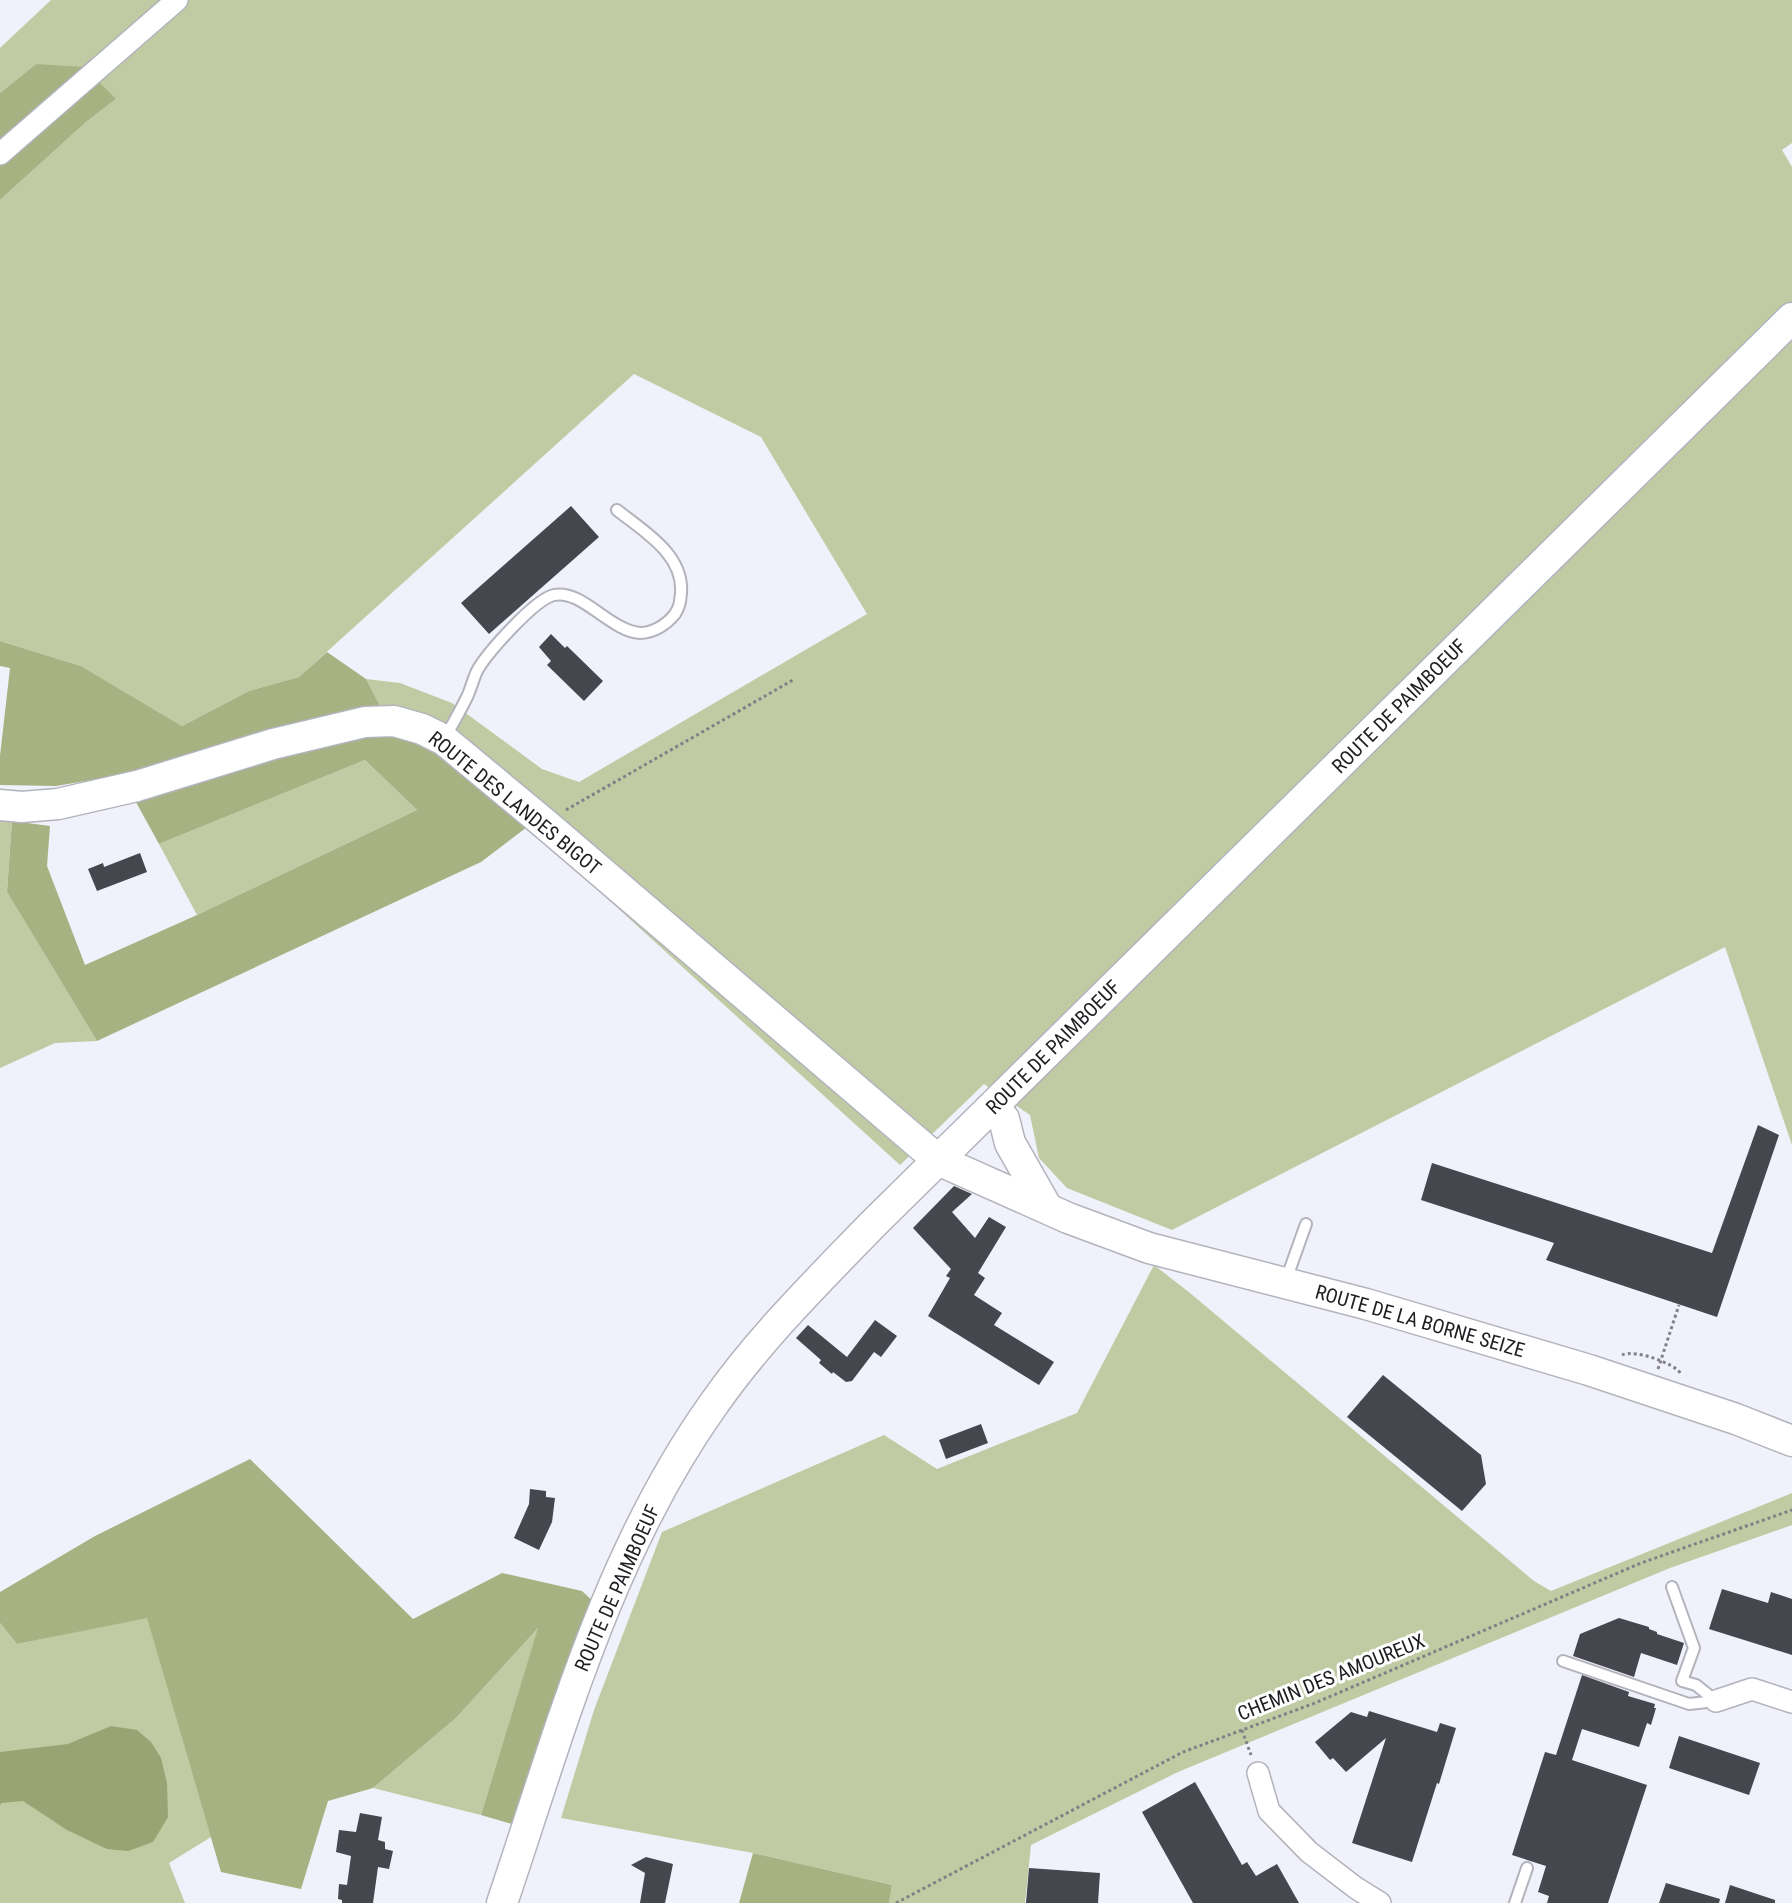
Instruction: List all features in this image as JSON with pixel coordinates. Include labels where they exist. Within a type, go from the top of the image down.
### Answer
[{"type":"street","points":[[0,154],[177,0]]},
{"type":"street","name":"ROUTE DE PAIMBOEUF","points":[[502,1903],[574,1686],[638,1531],[676,1463],[712,1406],[748,1358],[781,1319],[938,1160],[1792,318]]},
{"type":"street","name":"ROUTE DES LANDES BIGOT","points":[[0,805],[22,807],[58,804],[126,789],[273,744],[365,722],[394,721],[422,729],[444,740],[544,823],[938,1160],[1047,1208]]},
{"type":"street","points":[[993,1106],[1004,1119],[1010,1143],[1047,1208]]},
{"type":"street","name":"ROUTE DE LA BORNE SEIZE","points":[[1047,1208],[1149,1248],[1366,1304],[1589,1370],[1736,1419],[1792,1441]]},
{"type":"street","points":[[1716,1701],[1752,1689],[1791,1698]]},
{"type":"street","points":[[1258,1773],[1269,1811],[1358,1897],[1380,1903]]},
{"type":"lane","points":[[444,740],[477,671],[491,651],[538,603],[554,595],[569,596],[621,628],[640,633],[655,630],[671,619],[680,606],[680,574],[670,556],[655,540],[616,510]]},
{"type":"lane","points":[[1284,1283],[1306,1224]]},
{"type":"lane","points":[[1672,1587],[1694,1648],[1682,1681],[1696,1684],[1716,1701]]},
{"type":"lane","points":[[1563,1661],[1689,1704],[1716,1701]]},
{"type":"lane","points":[[1515,1903],[1527,1868]]},
{"type":"path","points":[[544,823],[793,680]]},
{"type":"path","points":[[1651,1390],[1679,1305]]},
{"type":"path","points":[[1636,1354],[1660,1361]]},
{"type":"path","name":"CHEMIN DES AMOUREUX","points":[[896,1903],[1183,1752],[1326,1698],[1641,1563],[1792,1510]]},
{"type":"path","points":[[1242,1730],[1258,1773]]},
{"type":"shaded area","points":[[51,0],[1792,0],[1792,143],[1782,150],[1792,167],[1792,1145],[1725,947],[1172,1230],[1067,1188],[1039,1158],[1030,1115],[984,1084],[900,1165],[544,841],[436,754],[395,734],[366,679],[400,683],[452,703],[542,769],[579,782],[867,614],[761,437],[634,374],[299,677],[249,691],[182,726],[81,666],[0,641],[0,200],[86,122],[116,99],[36,64],[0,93],[0,48]]},
{"type":"shaded area","points":[[36,64],[84,67],[116,99],[86,122],[0,200],[0,93]]},
{"type":"shaded area","points":[[0,641],[81,666],[182,726],[249,691],[299,677],[327,652],[366,679],[395,734],[436,754],[527,827],[481,862],[97,1041],[7,892],[12,821],[50,826],[47,866],[85,965],[197,915],[417,810],[365,760],[159,844],[121,775],[56,786],[0,785],[0,756],[10,668],[0,666]]},
{"type":"shaded area","points":[[365,760],[417,810],[197,915],[159,844]]},
{"type":"shaded area","points":[[0,820],[12,821],[7,892],[97,1041],[55,1043],[0,1068]]},
{"type":"shaded area","points":[[1154,1265],[1534,1581],[1551,1591],[1792,1493],[1792,1525],[1670,1568],[1178,1772],[1031,1845],[1025,1903],[889,1903],[892,1885],[753,1853],[561,1818],[594,1710],[662,1532],[884,1435],[937,1469],[1077,1413]]},
{"type":"shaded area","points":[[250,1459],[413,1619],[502,1573],[582,1591],[595,1603],[519,1826],[481,1815],[538,1628],[456,1718],[373,1788],[328,1801],[301,1889],[221,1872],[147,1618],[17,1644],[0,1623],[0,1592],[95,1536]]},
{"type":"shaded area","points":[[147,1617],[211,1837],[169,1863],[185,1903],[0,1903],[0,1623],[17,1644]]},
{"type":"shaded area","points":[[539,1627],[481,1815],[373,1788],[456,1718]]},
{"type":"shaded area","points":[[111,1726],[137,1730],[151,1742],[161,1758],[167,1783],[168,1817],[153,1842],[128,1851],[107,1849],[67,1830],[23,1801],[0,1805],[0,1752],[68,1744]]},
{"type":"shaded area","points":[[753,1853],[892,1885],[889,1903],[739,1903]]},
{"type":"building","points":[[571,506],[599,537],[489,634],[461,603]]},
{"type":"building","points":[[551,634],[565,648],[567,646],[603,681],[584,701],[547,665],[551,661],[539,647]]},
{"type":"building","points":[[140,853],[147,872],[97,891],[88,869],[103,863],[104,867]]},
{"type":"building","points":[[1758,1125],[1779,1135],[1717,1317],[1546,1260],[1554,1243],[1421,1200],[1432,1163],[1712,1253]]},
{"type":"building","points":[[954,1186],[972,1194],[952,1212],[975,1238],[989,1217],[1006,1227],[978,1273],[985,1278],[974,1295],[1002,1313],[994,1325],[1054,1362],[1039,1385],[928,1316],[950,1278],[946,1276],[951,1269],[913,1228]]},
{"type":"building","points":[[875,1320],[897,1336],[881,1357],[874,1352],[852,1381],[846,1382],[833,1372],[832,1374],[819,1363],[821,1360],[796,1338],[808,1325],[847,1357]]},
{"type":"building","points":[[1383,1375],[1481,1455],[1486,1484],[1462,1511],[1347,1417]]},
{"type":"building","points":[[981,1424],[988,1443],[946,1459],[939,1440]]},
{"type":"building","points":[[530,1489],[546,1491],[546,1497],[555,1498],[552,1522],[539,1550],[514,1538],[529,1504]]},
{"type":"building","points":[[1722,1589],[1768,1603],[1771,1592],[1792,1599],[1792,1655],[1709,1629]]},
{"type":"building","points":[[1619,1618],[1649,1627],[1657,1634],[1684,1643],[1677,1665],[1641,1653],[1634,1677],[1573,1656],[1580,1634]]},
{"type":"building","points":[[1582,1675],[1629,1692],[1628,1696],[1655,1704],[1654,1708],[1656,1708],[1651,1725],[1647,1723],[1639,1747],[1582,1729],[1572,1760],[1647,1785],[1608,1903],[1547,1903],[1549,1896],[1538,1892],[1546,1866],[1512,1855],[1545,1752],[1556,1755]]},
{"type":"building","points":[[1369,1711],[1437,1732],[1440,1723],[1456,1728],[1412,1862],[1352,1843],[1386,1738],[1346,1772],[1333,1758],[1330,1760],[1315,1742],[1351,1712],[1367,1717]]},
{"type":"building","points":[[1679,1736],[1760,1763],[1749,1795],[1669,1768]]},
{"type":"building","points":[[1195,1782],[1242,1865],[1247,1862],[1256,1876],[1277,1864],[1299,1903],[1193,1903],[1142,1812]]},
{"type":"building","points":[[360,1813],[382,1817],[378,1840],[385,1842],[385,1849],[393,1851],[389,1869],[378,1867],[373,1903],[342,1903],[342,1900],[338,1899],[339,1884],[347,1885],[351,1856],[336,1852],[339,1830],[356,1832]]},
{"type":"building","points":[[646,1857],[673,1864],[665,1903],[640,1903],[645,1873],[631,1865]]},
{"type":"building","points":[[1029,1868],[1100,1873],[1098,1903],[1026,1903]]},
{"type":"building","points":[[1666,1883],[1720,1899],[1719,1903],[1659,1903]]},
{"type":"building","points":[[1730,1885],[1775,1900],[1775,1903],[1725,1903]]}]
